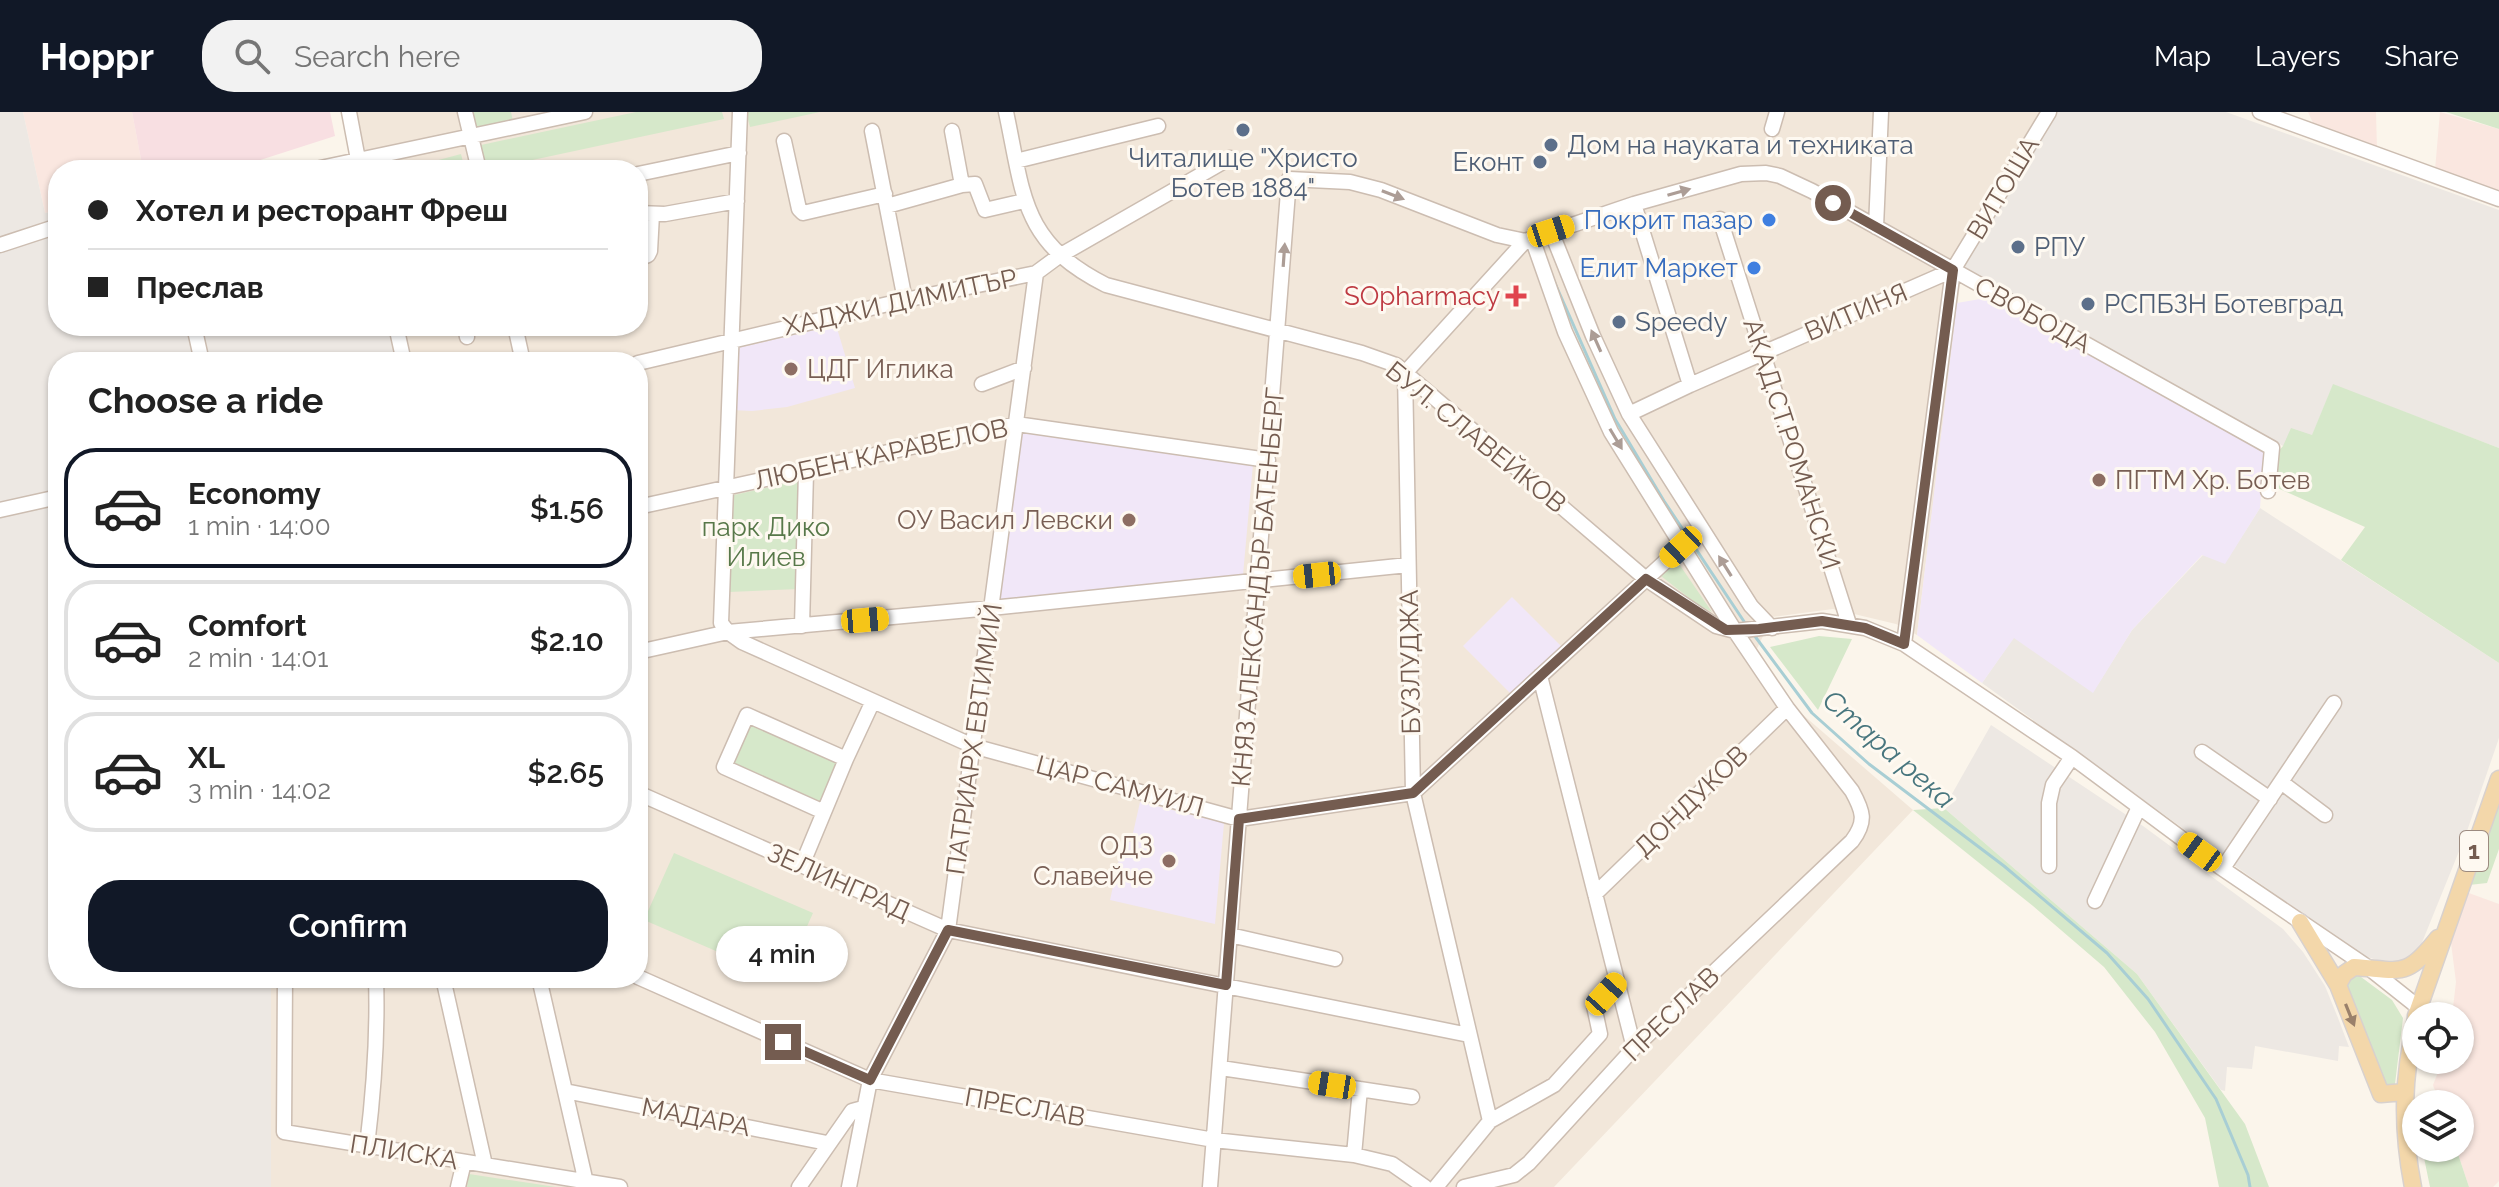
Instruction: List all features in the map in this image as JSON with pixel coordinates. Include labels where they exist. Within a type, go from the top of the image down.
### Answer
[{"type":"main road","name":"1","points":[[2420,1002],[2499,779]]},
{"type":"main road","points":[[2300,922],[2338,985],[2381,1094],[2402,1092]]},
{"type":"main road","points":[[2338,985],[2349,969],[2354,967],[2396,971],[2411,967],[2422,958],[2448,924]]},
{"type":"main road","name":"1","points":[[2409,1162],[2413,1187]]},
{"type":"street","points":[[349,112],[358,160]]},
{"type":"street","points":[[465,112],[477,160]]},
{"type":"street","points":[[378,160],[471,136],[585,112]]},
{"type":"street","points":[[728,632],[721,623],[740,112]]},
{"type":"street","points":[[784,141],[799,209],[803,213],[975,184],[985,210],[1024,201],[1006,112]]},
{"type":"street","points":[[1772,129],[1777,112]]},
{"type":"street","points":[[1876,227],[1881,112]]},
{"type":"street","name":"ВИТОША","points":[[1904,644],[1953,270],[2049,112]]},
{"type":"street","points":[[2260,112],[2294,118],[2499,199]]},
{"type":"street","points":[[1016,161],[1158,126]]},
{"type":"street","points":[[872,131],[905,300]]},
{"type":"street","points":[[952,131],[962,185]]},
{"type":"street","points":[[648,172],[739,153]]},
{"type":"street","name":"ХАДЖИ ДИМИТЪР","points":[[648,360],[731,339],[1036,273],[1059,256],[1230,158]]},
{"type":"street","name":"СВОБОДА","points":[[1528,240],[1634,204],[1741,174],[1766,173],[1792,181],[2272,448],[2268,491]]},
{"type":"street","name":"КНЯЗ АЛЕКСАНДЪР БАТЕНБЕРГ","points":[[1210,1187],[1289,179],[1350,182],[1381,190],[1497,235],[1528,240]]},
{"type":"street","points":[[648,214],[737,201]]},
{"type":"street","name":"БУЛ. СЛАВЕЙКОВ","points":[[1024,201],[1040,233],[1059,256],[1106,285],[1396,365],[1646,579],[1716,626],[1753,630]]},
{"type":"street","points":[[1634,204],[1690,385]]},
{"type":"street","name":"АКАД.СТ.РОМАНСКИ","points":[[1720,219],[1849,624]]},
{"type":"street","points":[[0,245],[48,229]]},
{"type":"street","points":[[1551,231],[1593,336],[1629,414],[1751,606],[1753,630]]},
{"type":"street","points":[[1405,373],[1528,240],[1565,332],[1606,421],[1681,547],[1753,630],[1787,708]]},
{"type":"street","name":"ВИТИНЯ","points":[[1629,414],[1953,270]]},
{"type":"street","name":"ПАТРИАРХ ЕВТИМИЙ","points":[[849,1187],[870,1080],[948,930],[1036,273]]},
{"type":"street","points":[[982,384],[1024,368]]},
{"type":"street","name":"БУЗЛУДЖА","points":[[1405,373],[1413,793],[1490,1121]]},
{"type":"street","name":"ЛЮБЕН КАРАВЕЛОВ","points":[[648,505],[1016,424],[1268,460]]},
{"type":"street","points":[[802,626],[806,472]]},
{"type":"street","points":[[0,510],[48,499]]},
{"type":"street","points":[[1413,793],[1681,547]]},
{"type":"street","points":[[648,650],[728,632],[1408,565]]},
{"type":"street","points":[[1753,630],[1822,621],[1849,624],[1904,644],[2072,757],[2223,868],[2369,968],[2410,1002]]},
{"type":"street","name":"ЦАР САМУИЛ","points":[[728,632],[742,642],[973,746],[1239,819],[1413,793]]},
{"type":"street","points":[[1540,676],[1634,1048]]},
{"type":"street","points":[[802,865],[873,701]]},
{"type":"street","points":[[2223,868],[2334,703]]},
{"type":"street","name":"ПРЕСЛАВ","points":[[1464,1187],[1514,1175],[1529,1163],[1634,1048],[1861,829],[1860,806],[1852,791],[1787,708]]},
{"type":"street","name":"ДОНДУКОВ","points":[[1595,894],[1787,708]]},
{"type":"street","points":[[824,812],[724,767],[747,715],[846,759]]},
{"type":"street","points":[[2202,752],[2270,799]]},
{"type":"street","points":[[2049,866],[2049,803],[2053,785],[2072,757]]},
{"type":"street","points":[[2281,782],[2325,815]]},
{"type":"street","name":"ЗЕЛИНГРАД","points":[[648,797],[948,930],[1469,1035]]},
{"type":"street","points":[[2095,901],[2139,807]]},
{"type":"street","points":[[1230,935],[1335,959]]},
{"type":"street","name":"ПРЕСЛАВ","points":[[648,981],[870,1080],[1214,1140],[1354,1155],[1392,1164],[1425,1187]]},
{"type":"street","name":"ПРЕСЛАВ","points":[[1490,1121],[1554,1085],[1600,1034],[1594,1006],[1617,981]]},
{"type":"street","name":"ПЛИСКА","points":[[285,988],[284,1132],[620,1187]]},
{"type":"street","points":[[367,1146],[375,1080],[376,988]]},
{"type":"street","points":[[445,988],[485,1165]]},
{"type":"street","points":[[541,988],[587,1184]]},
{"type":"street","points":[[1221,1068],[1412,1097]]},
{"type":"street","points":[[1354,1155],[1360,1089]]},
{"type":"street","name":"МАДАРА","points":[[565,1091],[827,1143]]},
{"type":"street","points":[[799,1187],[852,1111],[863,1108]]},
{"type":"street","points":[[1436,1187],[1490,1121]]},
{"type":"street","points":[[458,1187],[464,1162]]},
{"type":"shaded area","points":[[0,112],[23,112],[45,213],[48,213],[48,336],[398,336],[402,352],[48,352],[48,988],[271,988],[271,1187],[0,1187]]},
{"type":"shaded area","points":[[23,112],[132,112],[141,160],[48,160],[48,213],[45,213]]},
{"type":"shaded area","points":[[132,112],[330,112],[335,136],[260,160],[141,160]]},
{"type":"shaded area","points":[[349,112],[2051,112],[1962,268],[1917,635],[1896,624],[1833,609],[1772,617],[1755,653],[1802,714],[1913,810],[1554,1187],[271,1187],[271,988],[648,988],[648,352],[402,352],[398,336],[648,336],[648,160],[358,160]]},
{"type":"shaded area","points":[[2051,112],[2226,112],[2499,210],[2499,448],[2333,385],[2312,436],[2283,446],[1962,268]]},
{"type":"shaded area","points":[[2308,112],[2376,112],[2377,150],[2318,128]]},
{"type":"shaded area","points":[[2440,112],[2499,129],[2499,194],[2435,170]]},
{"type":"shaded area","name":"ПГТМ Хр. Ботев","points":[[1986,298],[2264,451],[2260,508],[2225,564],[2202,555],[2132,630],[2093,693],[2014,638],[1982,683],[1917,635],[1957,303]]},
{"type":"shaded area","name":"ЦДГ Иглика","points":[[836,325],[855,388],[787,407],[732,410],[734,349]]},
{"type":"shaded area","name":"ОУ Васил Левски","points":[[1023,430],[1253,464],[1243,575],[1000,601]]},
{"type":"shaded area","points":[[2260,508],[2499,663],[2499,738],[2466,834],[2421,945],[2402,960],[2377,960],[2364,956],[1982,683],[2014,637],[2093,692],[2132,630],[2203,555],[2225,563]]},
{"type":"shaded area","points":[[1512,597],[1561,646],[1512,695],[1463,646]]},
{"type":"shaded area","points":[[1991,725],[2143,826],[2283,929],[2303,952],[2325,986],[2349,1047],[2339,1046],[2338,1061],[2255,1046],[2252,1069],[2227,1067],[2225,1091],[2221,1090],[2137,974],[1944,808]]},
{"type":"shaded area","name":"ОДЗ Славейче","points":[[1140,802],[1224,823],[1215,924],[1110,900],[1123,841],[1131,842]]},
{"type":"shaded area","points":[[2466,892],[2499,904],[2499,1181],[2493,1187],[2469,1187],[2461,1162],[2474,1162],[2474,1090],[2435,1090],[2433,1085],[2437,1074],[2474,1074],[2474,1002],[2454,1002],[2456,982],[2451,943]]},
{"type":"green space","points":[[470,112],[511,112],[515,130],[477,140]]},
{"type":"green space","points":[[636,112],[722,112],[724,119],[533,160],[484,160],[481,145]]},
{"type":"green space","points":[[746,112],[820,112],[750,127]]},
{"type":"green space","points":[[2446,112],[2499,112],[2499,129]]},
{"type":"green space","points":[[461,154],[462,160],[438,160]]},
{"type":"green space","points":[[2333,384],[2499,448],[2499,663],[2341,560],[2365,527],[2273,486],[2276,454],[2291,428],[2312,435]]},
{"type":"green space","name":"парк Дико Илиев","points":[[801,480],[799,589],[729,592],[734,495]]},
{"type":"green space","points":[[1677,561],[1712,612],[1661,576]]},
{"type":"green space","points":[[1819,636],[1852,639],[1818,710],[1770,647]]},
{"type":"green space","points":[[750,720],[841,762],[821,804],[730,763]]},
{"type":"green space","points":[[2499,801],[2499,849],[2487,883],[2469,885]]},
{"type":"green space","points":[[1944,808],[2137,974],[2245,1124],[2269,1187],[2219,1187],[2205,1118],[2155,1032],[2104,967],[1913,810]]},
{"type":"green space","points":[[674,853],[813,913],[783,980],[648,922],[648,911]]},
{"type":"green space","points":[[2357,974],[2392,1000],[2402,1016],[2395,1084],[2391,1089],[2386,1089],[2346,978]]},
{"type":"green space","points":[[2425,1162],[2461,1162],[2469,1187],[2430,1187]]},
{"type":"green space","points":[[469,1174],[556,1187],[467,1187]]},
{"type":"waterway","name":"Стара река","points":[[1554,281],[1615,419],[1664,501],[1747,626]]},
{"type":"waterway","name":"Стара река","points":[[1754,635],[1812,713],[1869,764],[2004,866],[2107,953],[2148,999],[2216,1099],[2248,1175],[2250,1187]]},
{"type":"place","name":"Читалище \"Христо Ботев 1884\"","points":[[1243,130]]},
{"type":"place","name":"Дом на науката и техниката","points":[[1551,145]]},
{"type":"place","name":"Еконт","points":[[1540,162]]},
{"type":"place","name":"Покрит пазар","points":[[1769,220]]},
{"type":"place","name":"РПУ","points":[[2018,247]]},
{"type":"place","name":"Елит Маркет","points":[[1754,268]]},
{"type":"place","name":"SOpharmacy","points":[[1516,296]]},
{"type":"place","name":"РСПБЗН Ботевград","points":[[2088,304]]},
{"type":"place","name":"Speedy","points":[[1619,322]]},
{"type":"place","name":"ЦДГ Иглика","points":[[791,369]]},
{"type":"place","name":"ПГТМ Хр. Ботев","points":[[2099,480]]},
{"type":"place","name":"ОУ Васил Левски","points":[[1129,520]]},
{"type":"place","name":"ОДЗ Славейче","points":[[1169,861]]},
{"type":"route","points":[[783,1042],[870,1080],[948,930],[1226,985],[1239,819],[1413,793],[1646,579],[1726,630],[1822,621],[1865,628],[1904,644],[1953,270],[1833,203]]}]
